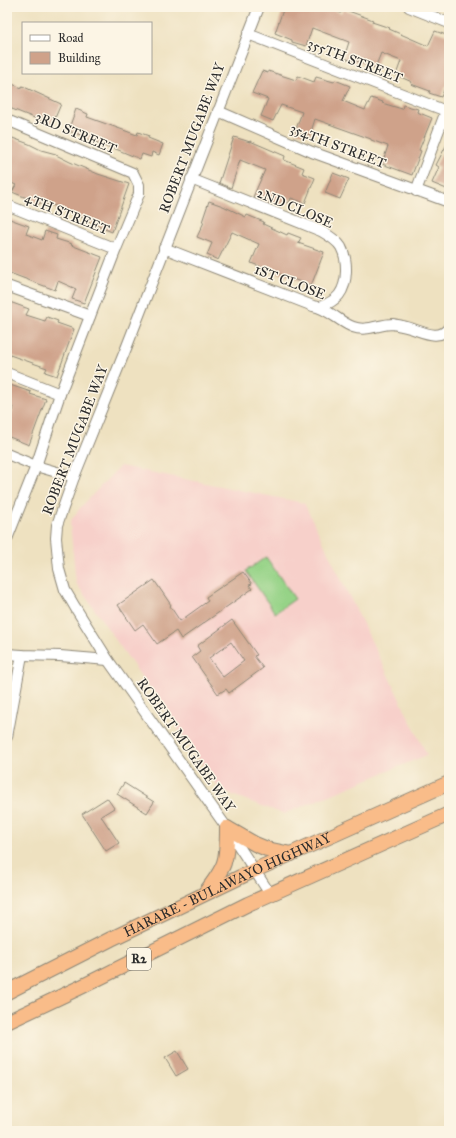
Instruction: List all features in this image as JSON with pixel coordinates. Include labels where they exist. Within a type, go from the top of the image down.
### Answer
[{"type":"highway","name":"HARARE - BULAWAYO HIGHWAY","points":[[7,992],[111,939],[447,780]]},
{"type":"highway","name":"HARARE - BULAWAYO HIGHWAY","points":[[7,1022],[270,894],[449,814]]},
{"type":"highway","points":[[203,896],[219,876],[224,865],[227,851],[227,828],[267,849],[291,854]]},
{"type":"street","name":"ROBERT MUGABE WAY","points":[[259,7],[127,346],[74,477],[57,525],[56,538],[59,570],[66,590],[75,607],[108,660],[227,828],[270,894]]},
{"type":"street","points":[[409,7],[449,23]]},
{"type":"street","name":"355TH STREET","points":[[248,34],[448,108]]},
{"type":"street","points":[[416,190],[448,108]]},
{"type":"street","name":"354TH STREET","points":[[218,111],[312,152],[449,202]]},
{"type":"street","name":"3RD STREET","points":[[7,120],[133,172],[139,185],[139,194],[116,248]]},
{"type":"street","name":"2ND CLOSE","points":[[191,180],[321,231],[336,241],[340,246],[346,265],[344,285],[334,300],[329,304],[320,307]]},
{"type":"street","name":"4TH STREET","points":[[7,205],[116,248]]},
{"type":"street","points":[[7,540],[36,466],[60,394],[116,248]]},
{"type":"street","name":"1ST CLOSE","points":[[164,248],[313,306],[320,307],[348,325],[362,329],[392,324],[405,326],[436,336],[443,334],[449,327]]},
{"type":"street","points":[[7,286],[90,316]]},
{"type":"street","points":[[7,373],[60,394]]},
{"type":"street","points":[[7,454],[36,466],[74,477]]},
{"type":"street","points":[[7,654],[108,660]]},
{"type":"street","points":[[7,737],[22,655]]},
{"type":"shaded area","points":[[120,466],[304,503],[427,755],[284,814],[221,791],[76,583],[70,522],[80,508]]},
{"type":"green space","points":[[266,557],[295,599],[275,613],[246,571]]},
{"type":"building","points":[[284,7],[326,7],[341,13],[343,9],[373,20],[372,22],[390,28],[389,29],[428,46],[435,31],[449,36],[449,79],[441,97],[429,93],[430,91],[411,84],[412,82],[396,75],[401,61],[381,53],[375,68],[344,58],[349,42],[312,28],[306,46],[292,42],[292,40],[275,33]]},
{"type":"building","points":[[262,71],[268,73],[268,71],[296,80],[298,76],[314,82],[316,77],[334,82],[335,80],[350,86],[343,101],[365,110],[371,98],[402,109],[403,105],[418,109],[417,112],[432,118],[419,150],[421,151],[412,175],[382,164],[388,146],[371,139],[315,119],[310,135],[295,132],[302,112],[281,105],[273,121],[261,116],[268,99],[252,93]]},
{"type":"building","points":[[7,82],[22,88],[22,86],[61,104],[52,125],[7,107]]},
{"type":"building","points":[[76,109],[88,114],[87,117],[137,135],[138,132],[149,136],[148,138],[163,144],[159,155],[152,152],[151,157],[142,154],[140,159],[111,147],[98,144],[84,138],[84,136],[68,131]]},
{"type":"building","points":[[7,136],[41,150],[56,154],[70,162],[98,174],[129,184],[112,232],[85,221],[86,219],[55,209],[56,206],[39,203],[38,206],[25,201],[27,198],[12,192],[16,185],[7,181]]},
{"type":"building","points":[[234,137],[250,141],[285,156],[284,160],[304,168],[302,173],[315,178],[305,203],[291,198],[289,203],[284,202],[281,207],[253,197],[265,170],[240,160],[231,188],[219,183]]},
{"type":"building","points":[[449,140],[449,190],[432,183],[439,167],[436,165]]},
{"type":"building","points":[[333,173],[349,179],[340,199],[325,193]]},
{"type":"building","points":[[209,201],[246,217],[247,215],[264,222],[263,224],[287,235],[288,233],[301,238],[298,243],[324,252],[311,286],[251,263],[259,244],[232,232],[218,260],[207,255],[212,243],[197,237],[204,222],[202,222]]},
{"type":"building","points":[[7,218],[29,226],[26,234],[42,240],[45,231],[57,235],[56,239],[102,257],[84,303],[72,299],[76,289],[58,281],[55,290],[7,272],[7,251],[10,245],[7,244]]},
{"type":"building","points":[[7,301],[29,309],[26,315],[45,321],[47,317],[58,321],[57,323],[74,329],[57,376],[45,372],[47,368],[7,354]]},
{"type":"building","points":[[7,384],[46,399],[29,445],[7,436],[7,425],[13,407],[7,406]]},
{"type":"building","points":[[243,572],[252,584],[249,585],[252,589],[181,639],[176,631],[157,644],[143,624],[135,630],[118,605],[154,580],[180,621],[208,601],[206,597]]},
{"type":"building","points":[[232,620],[257,655],[254,656],[263,668],[229,693],[226,689],[218,694],[192,657],[200,651],[197,646]],"holes":[[[231,642],[244,661],[223,677],[209,658]]]},
{"type":"building","points":[[124,783],[154,802],[147,813],[117,794]]},
{"type":"building","points":[[107,798],[114,808],[101,816],[119,843],[106,851],[82,814]]},
{"type":"building","points":[[177,1051],[188,1069],[176,1076],[165,1058]]}]
